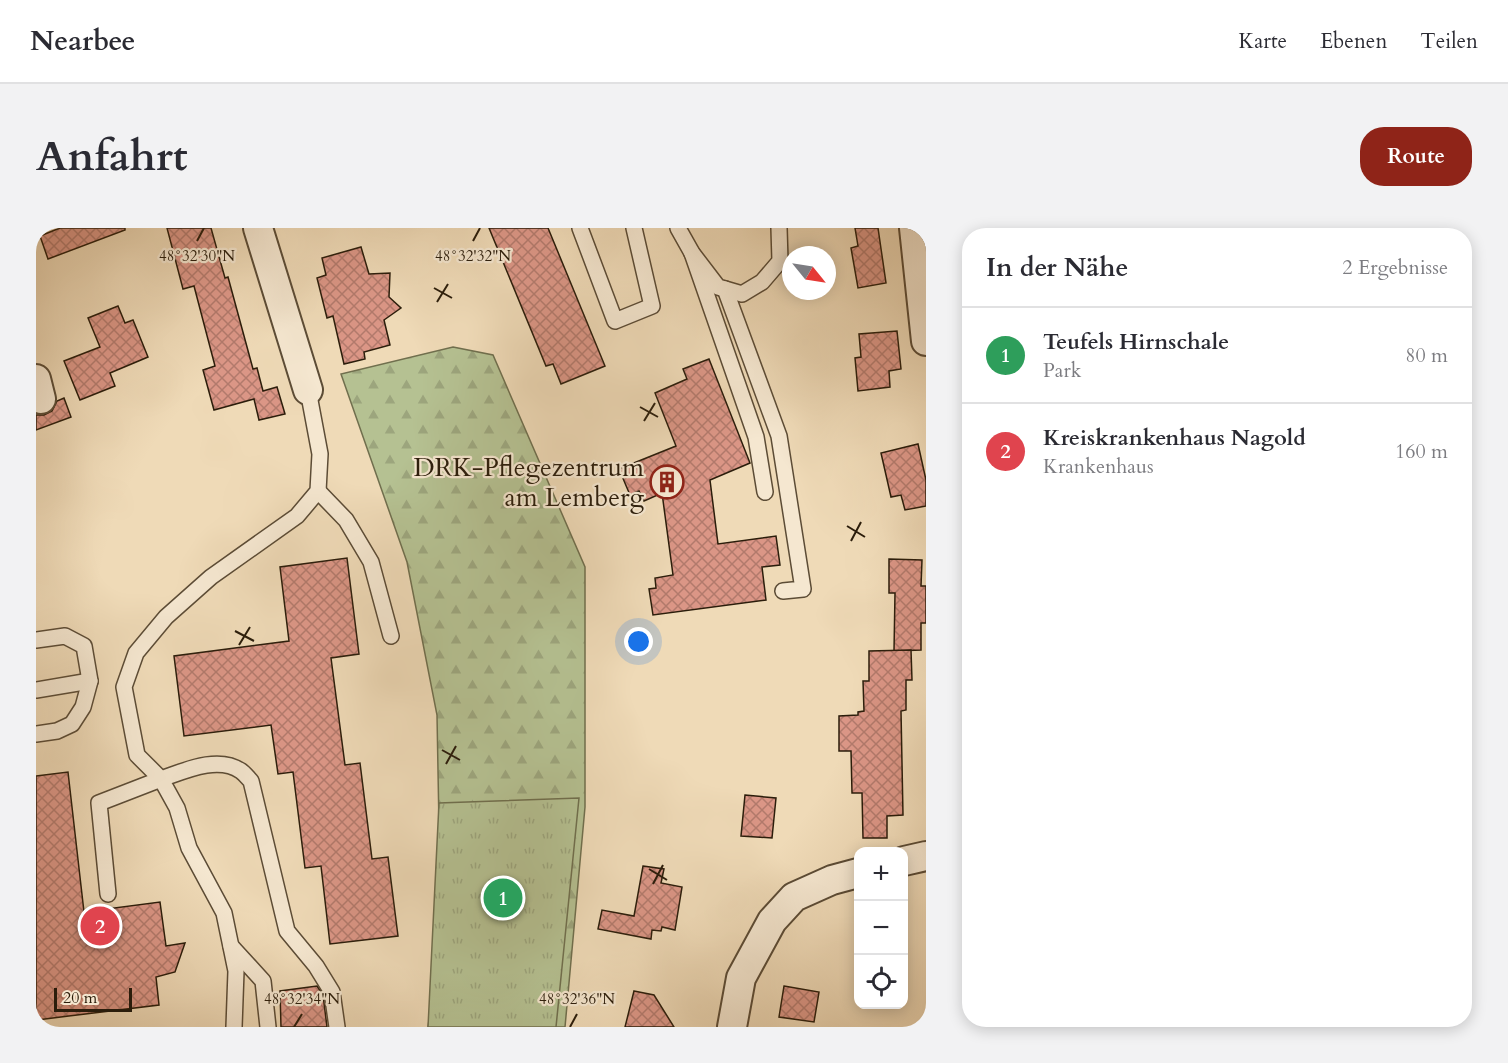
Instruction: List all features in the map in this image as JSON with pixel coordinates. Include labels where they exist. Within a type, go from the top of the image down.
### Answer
[{"type":"street","points":[[258,228],[308,390]]},
{"type":"street","points":[[914,228],[926,342]]},
{"type":"street","points":[[908,860],[926,855]]},
{"type":"street","points":[[732,1027],[741,978],[772,921],[794,897],[832,880],[854,874]]},
{"type":"lane","points":[[580,228],[615,321],[652,306],[634,228]]},
{"type":"lane","points":[[678,228],[692,253],[718,287],[742,294],[762,282],[780,261],[779,228]]},
{"type":"lane","points":[[692,253],[756,437],[765,492]]},
{"type":"lane","points":[[725,290],[779,436],[803,589],[783,591]]},
{"type":"lane","points":[[234,1027],[236,971],[224,913],[189,848],[177,808],[161,779],[137,755],[124,687],[136,653],[166,617],[211,577],[297,516],[318,491],[320,454],[308,390]]},
{"type":"lane","points":[[318,491],[346,520],[371,562],[392,636]]},
{"type":"lane","points":[[36,640],[65,636],[84,646],[90,681],[83,707],[72,724],[57,731],[36,734]]},
{"type":"lane","points":[[36,690],[90,681]]},
{"type":"lane","points":[[108,894],[99,803],[195,767],[224,764],[240,771],[251,781],[287,931],[316,966],[332,992],[338,1027]]},
{"type":"lane","points":[[231,946],[263,981],[268,1027]]},
{"type":"green space","points":[[453,347],[493,355],[585,567],[585,807],[565,1027],[428,1027],[441,938],[437,715],[407,562],[341,374]]},
{"type":"green space","points":[[579,798],[556,1027],[428,1027],[439,803]]},
{"type":"building","points":[[60,228],[125,228],[125,230],[48,259],[40,236]]},
{"type":"building","points":[[167,228],[211,228],[225,278],[228,277],[253,369],[257,368],[263,391],[277,387],[285,414],[259,420],[254,399],[214,410],[203,370],[215,366],[194,286],[183,289]]},
{"type":"building","points":[[489,228],[548,228],[605,366],[561,384],[553,364],[546,366]]},
{"type":"building","points":[[855,228],[878,228],[886,283],[858,288],[851,248],[858,246]]},
{"type":"building","points":[[361,247],[369,274],[390,273],[389,297],[401,308],[384,320],[390,345],[364,352],[365,359],[344,364],[333,316],[327,318],[317,278],[326,275],[322,258]]},
{"type":"building","points":[[118,306],[125,323],[133,320],[148,357],[110,373],[115,386],[80,400],[64,361],[100,347],[88,318]]},
{"type":"building","points":[[897,331],[901,369],[889,371],[890,387],[858,391],[855,358],[861,357],[859,334]]},
{"type":"building","name":"DRK-Pflegezentrum am Lemberg","points":[[709,359],[750,463],[710,480],[718,544],[776,536],[780,565],[762,567],[766,600],[653,615],[649,589],[656,588],[655,578],[673,575],[662,493],[644,501],[639,491],[630,495],[619,469],[676,446],[655,393],[687,379],[683,369]]},
{"type":"building","points":[[64,398],[71,417],[36,430],[36,415],[44,415],[52,411],[57,401]]},
{"type":"building","points":[[918,444],[926,480],[926,506],[905,510],[901,495],[891,497],[881,453]]},
{"type":"building","points":[[347,558],[359,654],[331,658],[345,765],[360,763],[372,859],[388,857],[398,936],[330,944],[321,866],[305,868],[293,772],[278,774],[271,725],[184,736],[174,656],[289,641],[280,567]]},
{"type":"building","points":[[889,559],[922,560],[921,586],[926,586],[926,623],[921,623],[921,650],[894,651],[895,593],[889,593]]},
{"type":"building","points":[[911,650],[912,680],[906,680],[906,710],[901,711],[903,815],[887,816],[887,838],[863,838],[862,793],[852,793],[851,751],[839,751],[839,716],[858,715],[858,712],[864,711],[863,681],[869,681],[869,651]]},
{"type":"building","points":[[68,772],[84,912],[160,902],[166,946],[185,943],[175,972],[156,977],[159,1005],[36,1020],[36,776]]},
{"type":"building","points":[[745,795],[776,798],[772,838],[741,836]]},
{"type":"building","points":[[643,866],[664,869],[661,883],[682,887],[675,930],[662,927],[661,931],[652,930],[651,939],[598,929],[602,910],[634,916]]},
{"type":"building","points":[[317,986],[323,995],[327,1027],[281,1027],[280,991]]},
{"type":"building","points":[[784,986],[819,992],[814,1022],[779,1017]]},
{"type":"building","points":[[634,991],[654,995],[674,1027],[625,1027]]},
{"type":"place","name":"DRK-Pflegezentrum am Lemberg","points":[[667,482]]},
{"type":"place","name":"Teufels Hirnschale","points":[[503,898]]},
{"type":"place","name":"Kreiskrankenhaus Nagold","points":[[100,926]]}]
